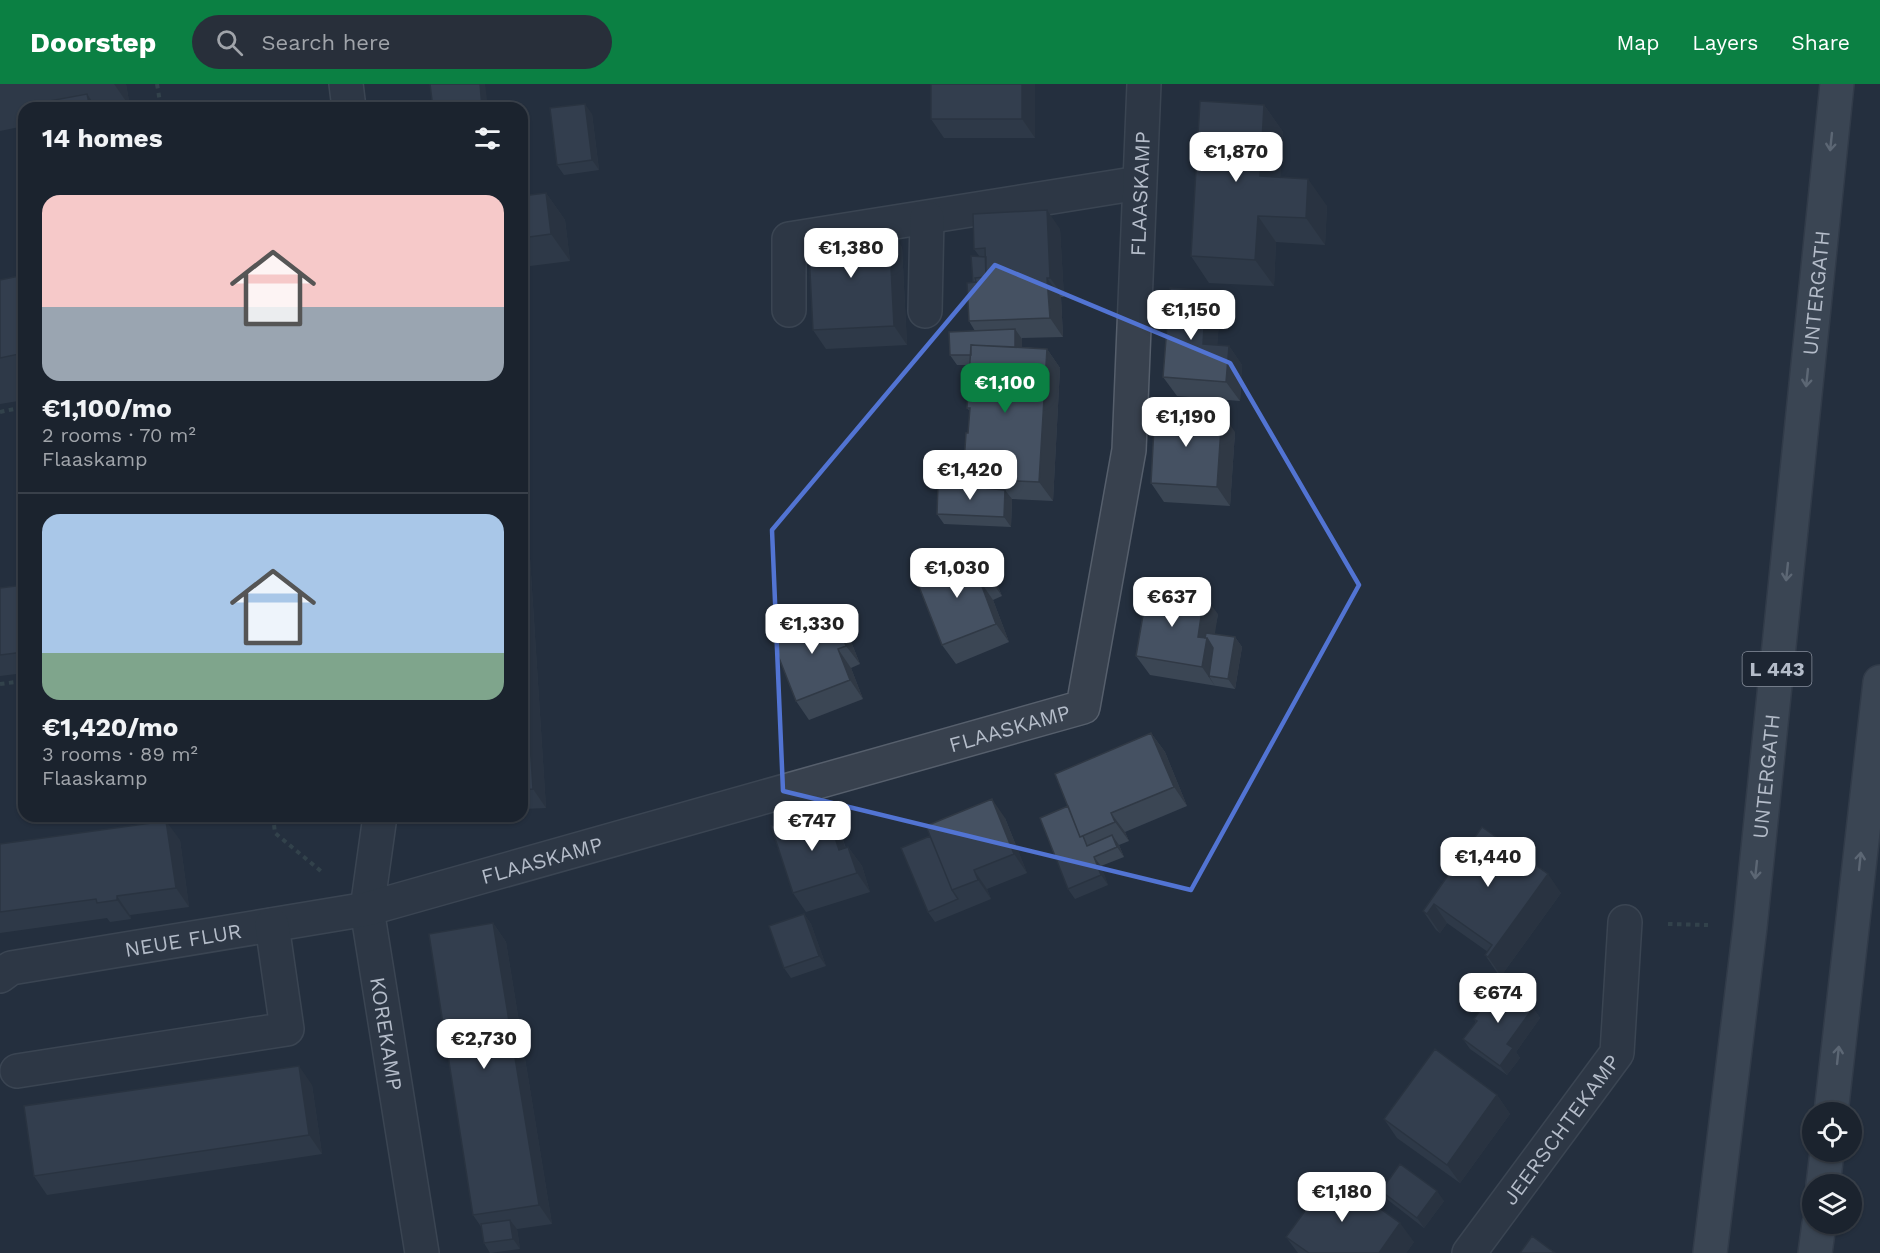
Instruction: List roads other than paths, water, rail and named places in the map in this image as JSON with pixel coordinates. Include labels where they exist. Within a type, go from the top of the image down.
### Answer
[{"type":"main road","name":"UNTERGATH","points":[[1710,1253],[1750,927],[1838,84]]},
{"type":"main road","points":[[1832,1102],[1880,682]]},
{"type":"main road","points":[[1815,1253],[1818,1234]]},
{"type":"street","points":[[346,84],[348,102]]},
{"type":"street","name":"FLAASKAMP","points":[[367,909],[1083,707],[1129,450],[1144,84]]},
{"type":"street","points":[[789,310],[789,239],[1139,183]]},
{"type":"street","points":[[925,311],[927,218]]},
{"type":"street","name":"KOREKAMP","points":[[379,822],[367,909],[423,1253]]},
{"type":"street","name":"NEUE FLUR","points":[[0,976],[11,968],[367,909]]},
{"type":"street","name":"JEERSCHTEKAMP","points":[[1469,1253],[1617,1053],[1625,922]]},
{"type":"street","points":[[17,1071],[287,1029],[272,925]]}]
